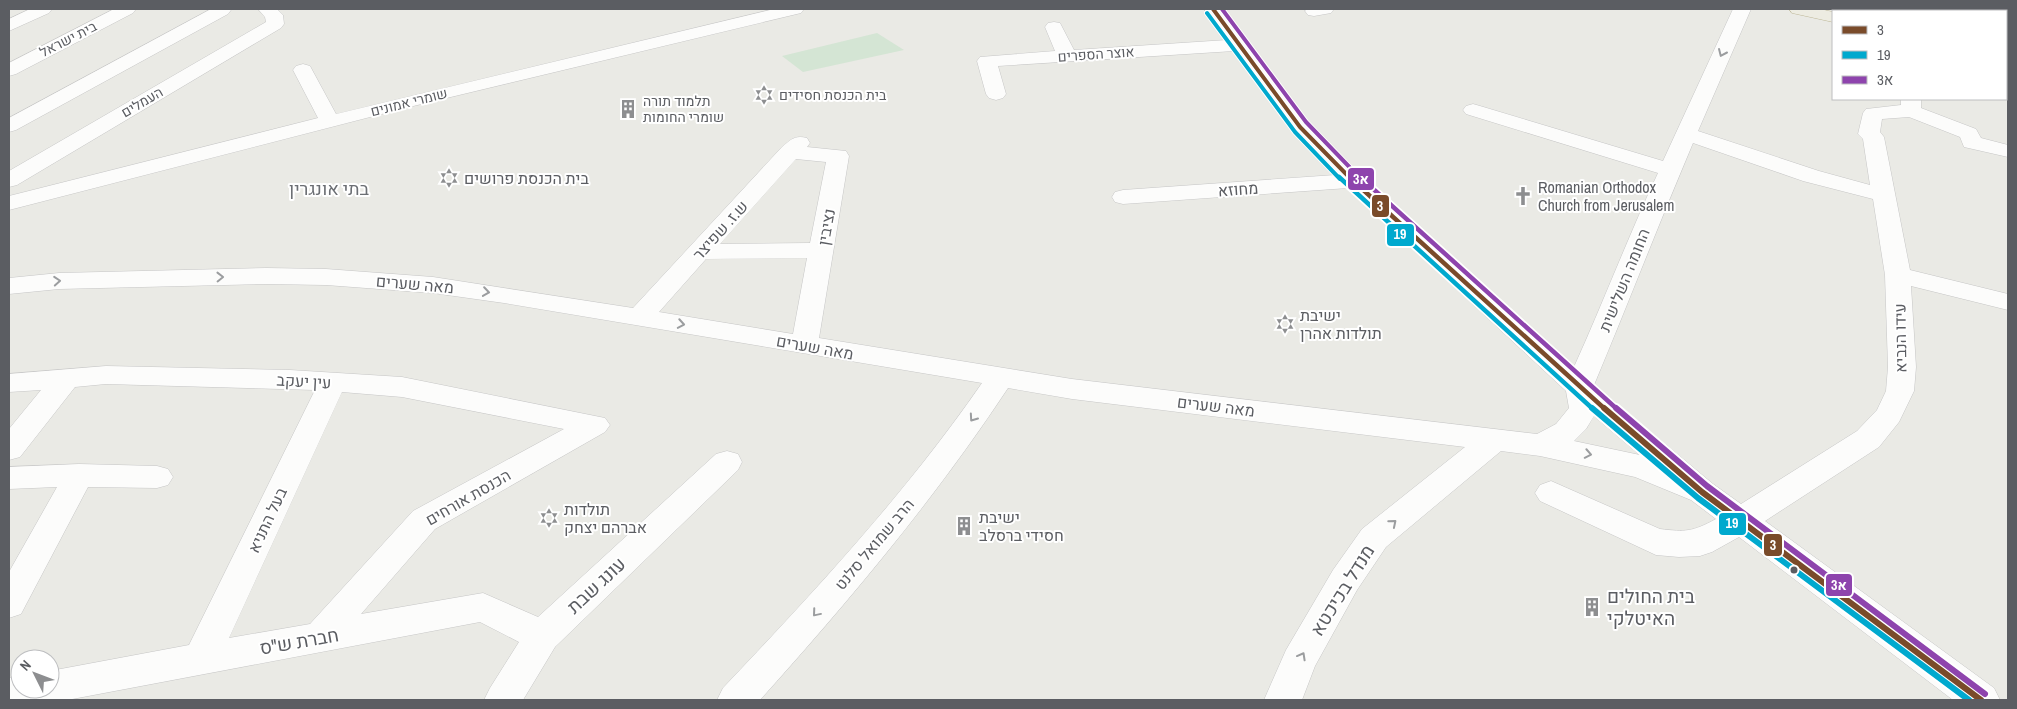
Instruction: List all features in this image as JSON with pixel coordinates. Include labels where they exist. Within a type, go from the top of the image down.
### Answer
[{"type":"highway","points":[[1798,9],[1832,17]]},
{"type":"street","points":[[9,26],[43,9]]},
{"type":"street","name":"בית ישראל","points":[[9,70],[128,9]]},
{"type":"street","name":"שומרי אמונים","points":[[13,203],[330,122],[792,9]]},
{"type":"street","points":[[1213,9],[1300,127],[1353,181],[1579,387],[1702,492],[1981,700]]},
{"type":"street","name":"החומה השלישית","points":[[1579,387],[1623,287],[1641,236],[1742,9]]},
{"type":"street","points":[[9,126],[222,10]]},
{"type":"street","name":"העמלים","points":[[9,180],[271,16]]},
{"type":"street","points":[[1054,26],[1067,56]]},
{"type":"street","name":"אוצר הספרים","points":[[996,94],[987,61],[1239,45]]},
{"type":"street","points":[[303,70],[330,122]]},
{"type":"street","points":[[1911,105],[1968,133],[1972,142],[2008,151]]},
{"type":"street","name":"עידו הנביא","points":[[1551,493],[1656,542],[1700,543],[1740,521],[1868,439],[1889,415],[1900,391],[1902,367],[1898,275],[1873,137],[1869,134],[1872,113],[1911,105]]},
{"type":"street","points":[[1473,110],[1670,170]]},
{"type":"street","points":[[1686,134],[1811,176],[1883,195]]},
{"type":"street","name":"נציבין","points":[[795,147],[838,156],[804,345]]},
{"type":"street","name":"ש.ז. שפיצר","points":[[640,318],[795,147]]},
{"type":"street","name":"מחוזא","points":[[1123,197],[1353,181]]},
{"type":"street","points":[[700,252],[821,250]]},
{"type":"street","points":[[1898,275],[2008,302]]},
{"type":"street","name":"מאה שערים","points":[[9,286],[59,281],[266,276],[334,278],[434,285],[504,294],[1072,389],[1540,445],[1615,460],[1644,468],[1702,492]]},
{"type":"street","name":"עין יעקב","points":[[9,383],[115,375],[290,379],[402,387],[595,426]]},
{"type":"street","points":[[9,449],[67,378]]},
{"type":"street","name":"הרב שמואל סלנט","points":[[736,700],[808,623],[889,526],[955,444],[1000,378]]},
{"type":"street","name":"בעל התניא","points":[[201,659],[333,382]]},
{"type":"street","points":[[1540,445],[1561,435],[1576,423],[1584,408],[1579,387]]},
{"type":"street","name":"הכנסת אורחים","points":[[320,637],[424,520],[595,426]]},
{"type":"street","name":"מנדל בכיכטא","points":[[1283,700],[1299,661],[1345,580],[1374,538],[1494,440]]},
{"type":"street","name":"עונג שבת","points":[[503,700],[542,636],[727,462]]},
{"type":"street","points":[[9,478],[80,475],[157,477]]},
{"type":"street","points":[[9,604],[80,475]]},
{"type":"street","name":"חברת ש\"ס","points":[[60,685],[483,607],[542,636]]},
{"type":"green space","points":[[877,33],[904,50],[803,72],[782,56]]},
{"type":"transit line","name":"3","points":[[1213,9],[1300,127],[1353,181],[1579,387],[1702,492],[1981,700]]},
{"type":"transit line","name":"3א","points":[[1222,9],[1306,122],[1358,176],[1584,381],[1707,486],[1985,694]]},
{"type":"transit line","name":"19","points":[[1207,13],[1295,132],[1348,187],[1574,393],[1698,498],[1969,700]]},
{"type":"place","name":"בית הכנסת חסידים","points":[[764,95]]},
{"type":"place","name":"תלמוד תורה שומרי החומות","points":[[628,109]]},
{"type":"place","name":"בית הכנסת פרושים","points":[[449,178]]},
{"type":"place","name":"Romanian Orthodox Church from Jerusalem","points":[[1523,196]]},
{"type":"place","name":"ישיבת תולדות אהרן","points":[[1285,324]]},
{"type":"place","name":"תולדות אברהם יצחק","points":[[549,518]]},
{"type":"place","name":"ישיבת חסידי ברסלב","points":[[964,526]]},
{"type":"place","name":"בית החולים האיטלקי","points":[[1592,607]]},
{"type":"district","name":"בתי אונגרין","points":[[329,189]]}]
